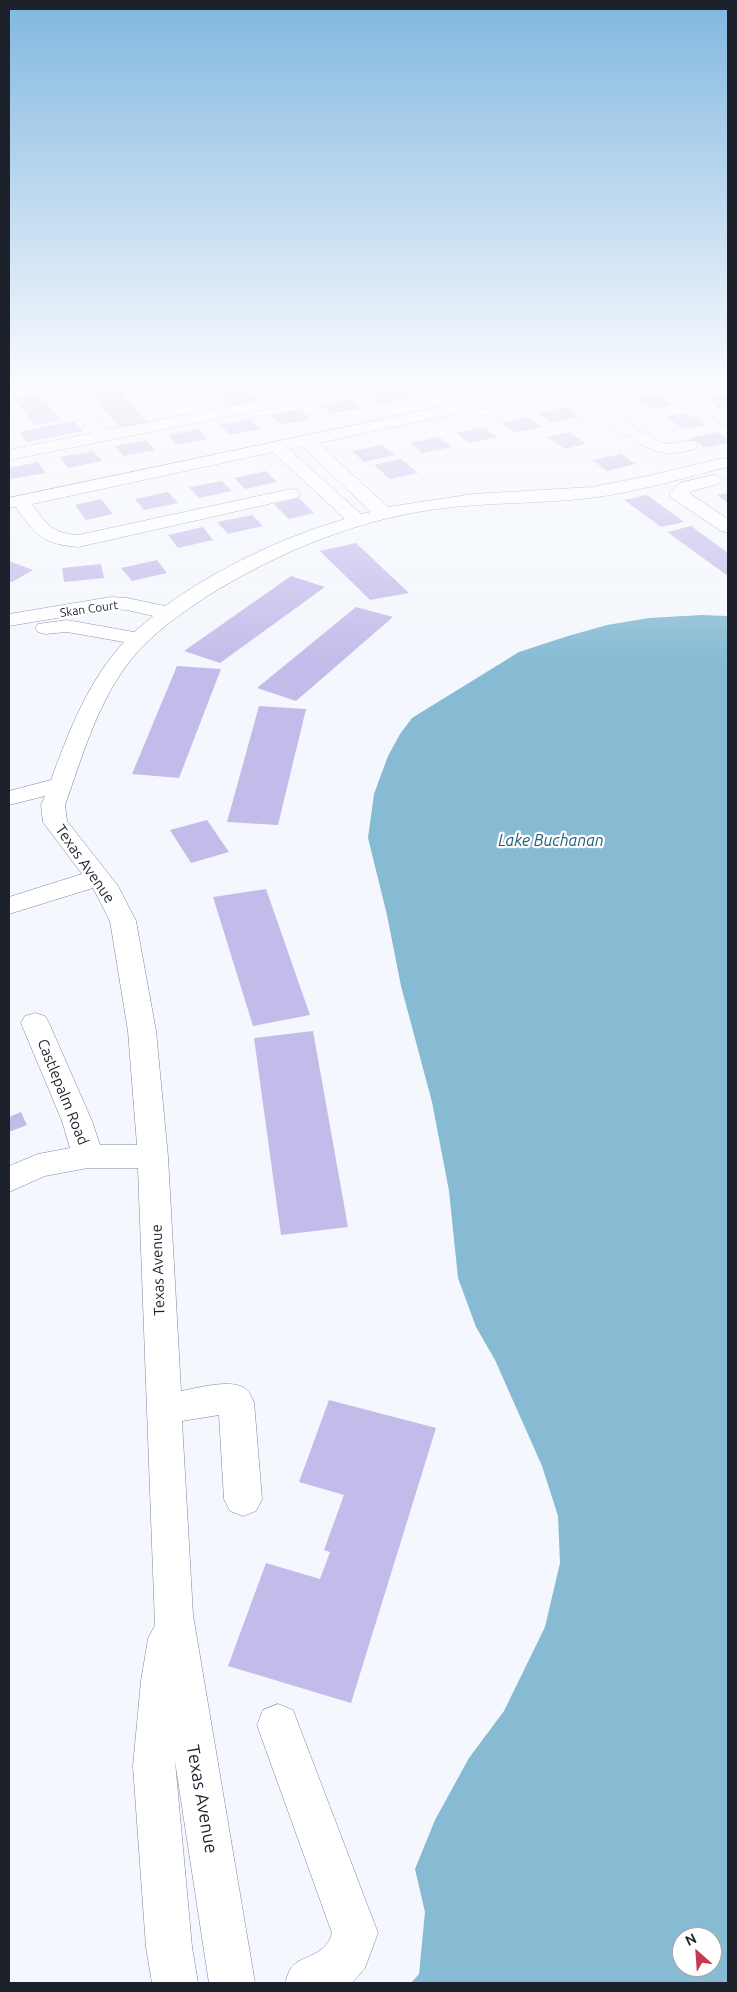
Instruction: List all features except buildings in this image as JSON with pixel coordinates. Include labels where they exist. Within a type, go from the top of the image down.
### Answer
[{"type":"street","points":[[15,502],[132,477]]},
{"type":"street","points":[[310,477],[357,520]]},
{"type":"street","points":[[344,477],[384,514]]},
{"type":"street","name":"Texas Avenue","points":[[232,1983],[172,1615],[154,1158],[142,1031],[123,921],[109,892],[55,822],[53,805],[90,707],[122,656],[168,614],[228,574],[312,534],[357,520],[472,499],[593,491],[658,477]]},
{"type":"street","points":[[728,477],[686,487],[678,494],[728,527]]},
{"type":"street","points":[[15,502],[44,533],[57,540],[78,541],[291,494]]},
{"type":"street","name":"Skan Court","points":[[9,620],[111,604],[127,604],[168,614]]},
{"type":"street","name":"Skan Court","points":[[9,631],[67,626],[140,639]]},
{"type":"street","points":[[9,798],[61,784]]},
{"type":"street","points":[[9,906],[98,878]]},
{"type":"street","points":[[9,891],[22,886],[42,886],[56,891]]},
{"type":"street","name":"Castlepalm Road","points":[[35,1023],[77,1121],[88,1156],[154,1158]]},
{"type":"street","points":[[9,1180],[38,1166],[88,1156]]},
{"type":"street","points":[[164,1410],[232,1398],[236,1402],[243,1499]]},
{"type":"street","name":"Texas Avenue","points":[[172,1615],[161,1681],[154,1766],[169,1947],[175,1983]]},
{"type":"street","points":[[278,1725],[355,1933],[352,1948],[345,1960],[332,1971],[308,1983]]},
{"type":"water","name":"Lake Buchanan","points":[[702,615],[728,616],[728,1983],[411,1983],[419,1974],[425,1912],[415,1869],[435,1820],[469,1758],[504,1711],[545,1627],[560,1563],[558,1516],[542,1466],[495,1360],[476,1327],[458,1278],[449,1191],[432,1102],[401,986],[387,915],[368,838],[374,794],[388,756],[400,734],[412,718],[519,652],[607,625],[649,618]]}]
